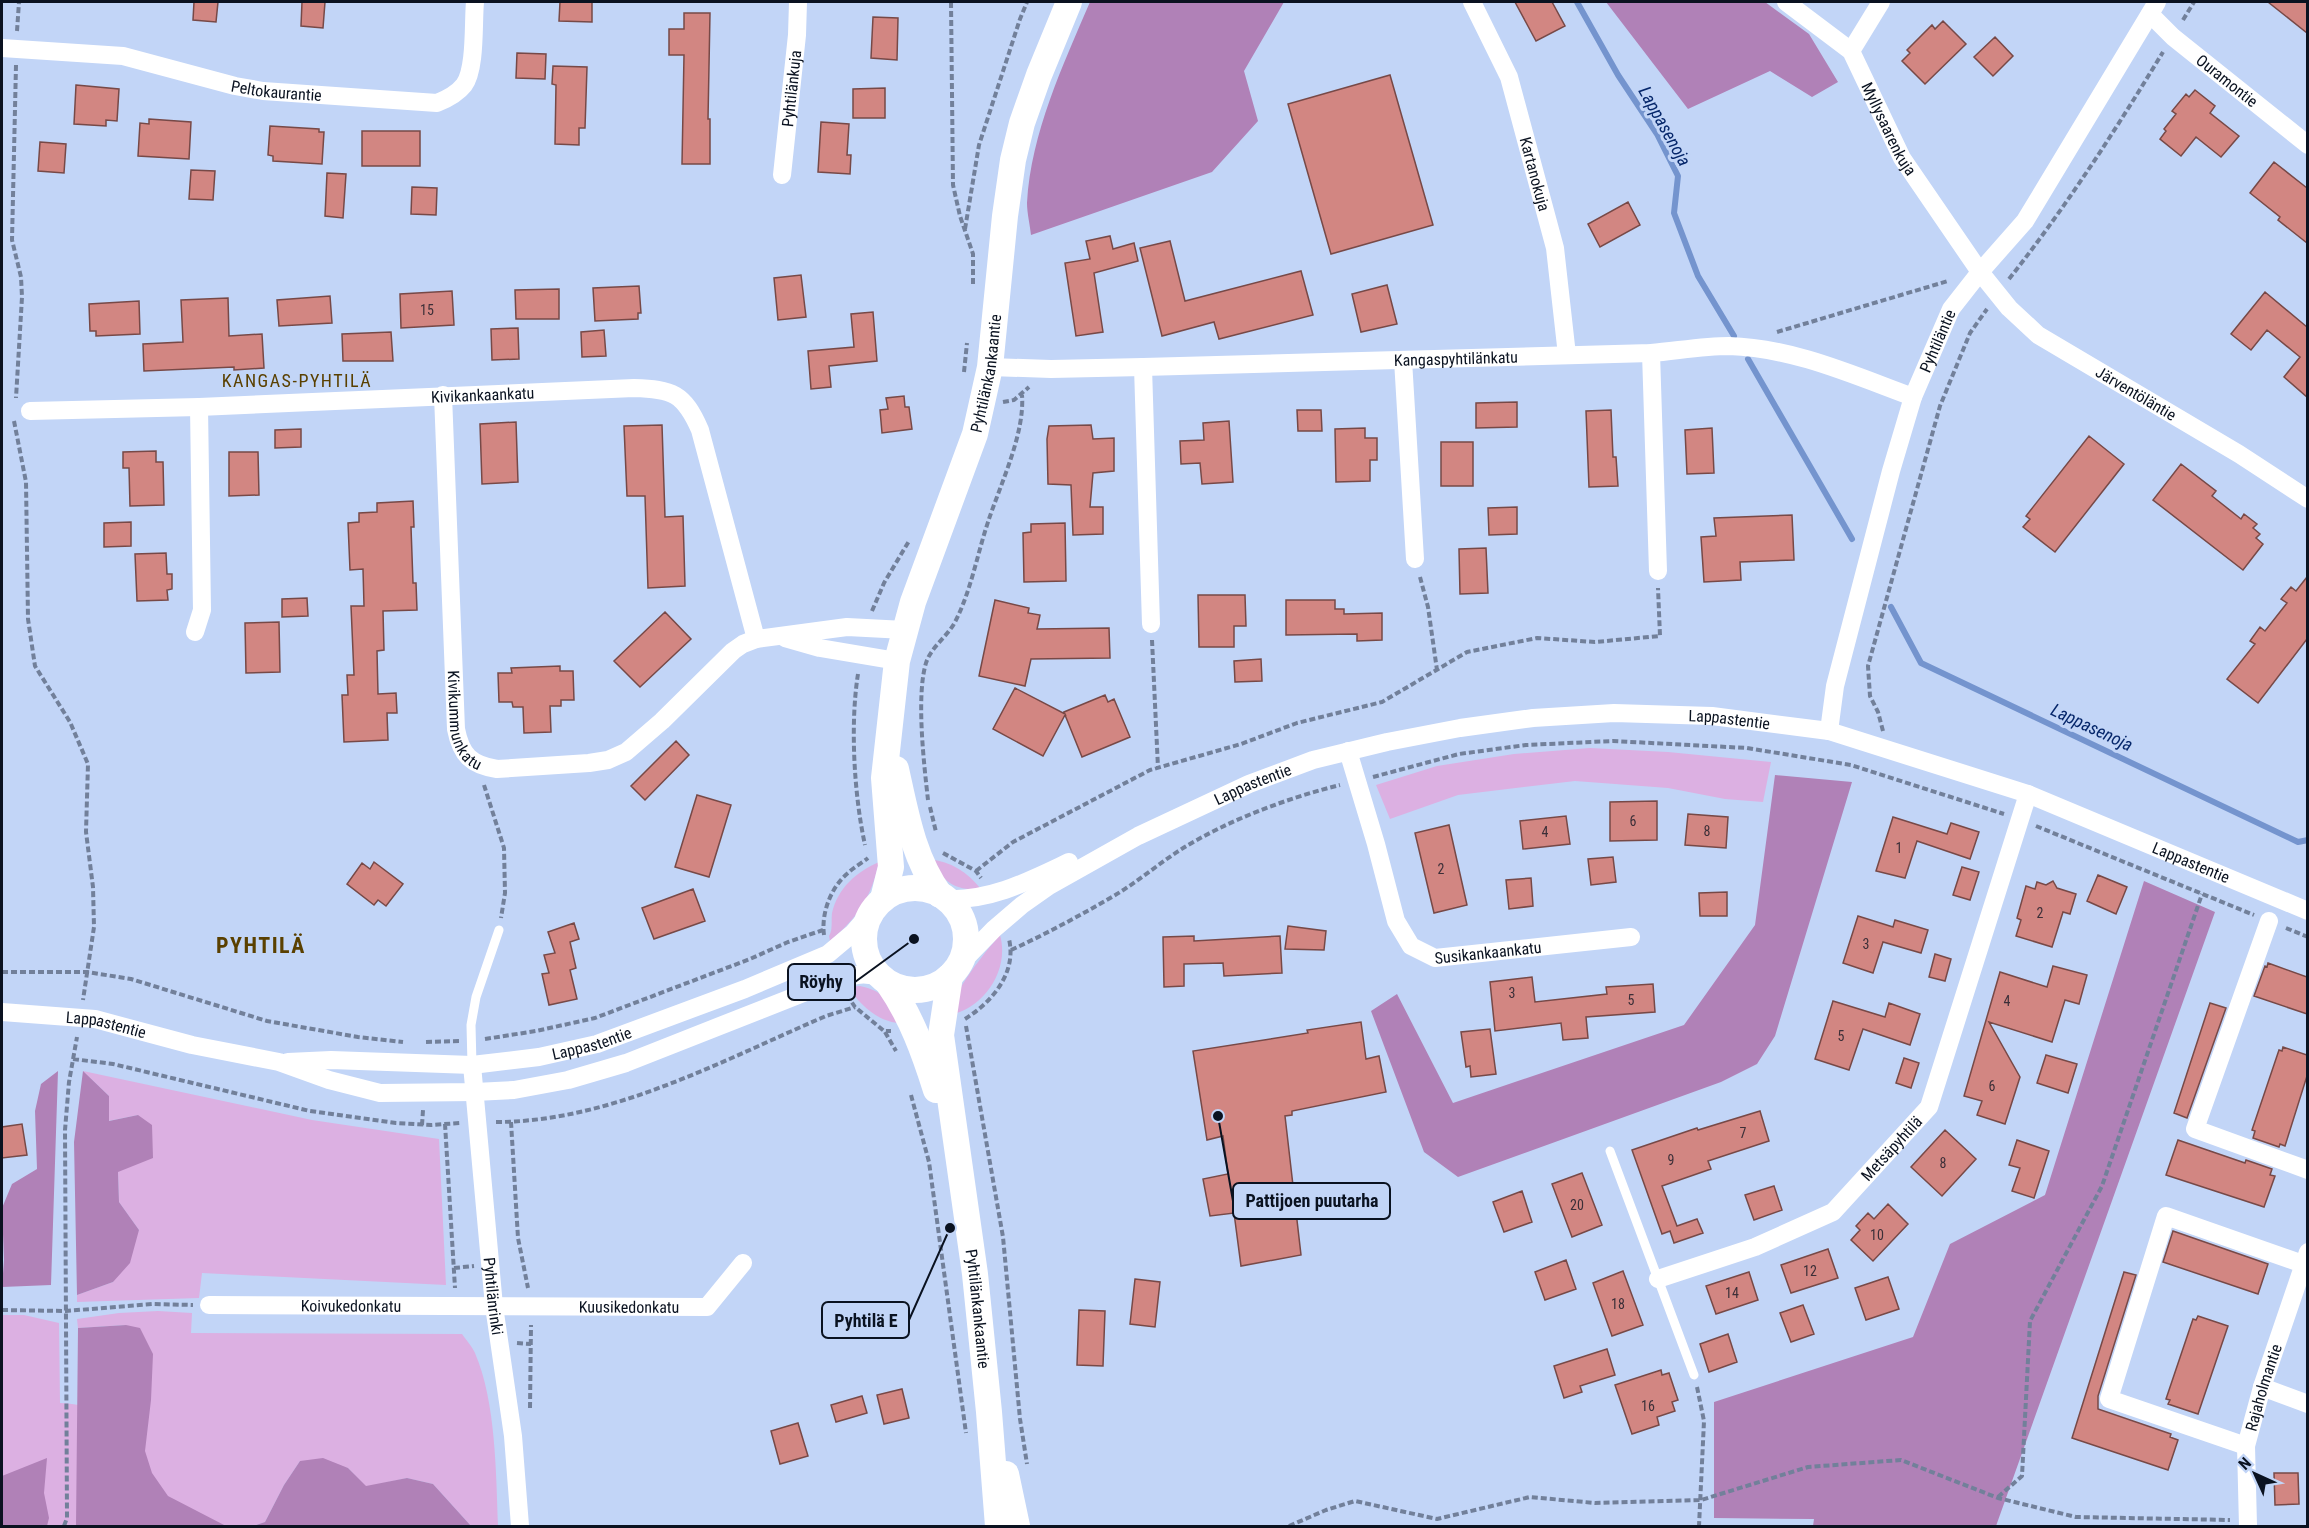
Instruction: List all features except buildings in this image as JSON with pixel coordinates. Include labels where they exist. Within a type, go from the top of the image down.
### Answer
[{"type":"street","name":"Peltokaurantie","points":[[9,48],[123,57],[263,91],[437,103],[448,98],[466,83],[470,68],[475,2]]},
{"type":"street","name":"Pyhtilänkuja","points":[[782,175],[797,35],[798,2]]},
{"type":"street","name":"Pyhtilänkankaantie","points":[[943,897],[903,850],[884,778],[890,742],[897,661],[928,559],[975,434],[990,367],[1013,160],[1022,123],[1038,75],[1069,2]]},
{"type":"street","name":"Kartanokuja","points":[[1472,2],[1509,77],[1555,248],[1567,355]]},
{"type":"street","name":"Myllysaarenkuja","points":[[1786,2],[1851,51],[1902,158],[1980,272]]},
{"type":"street","points":[[1851,51],[1881,2]]},
{"type":"street","name":"Ouramontie","points":[[2154,8],[2173,37],[2307,145]]},
{"type":"street","name":"Pyhtiläntie","points":[[1829,731],[1835,686],[1891,471],[1913,398],[1951,309],[2025,221],[2154,8]]},
{"type":"street","name":"Järventöläntie","points":[[1980,272],[2009,308],[2038,335],[2239,454],[2307,499]]},
{"type":"street","name":"Kangaspyhtilänkatu","points":[[990,367],[1051,369],[1403,360],[1651,352],[1728,346],[1810,358],[1913,398]]},
{"type":"street","points":[[1651,352],[1658,571]]},
{"type":"street","points":[[1403,360],[1415,559]]},
{"type":"street","points":[[1143,367],[1151,624]]},
{"type":"street","name":"Kivikankaankatu","points":[[21,411],[634,388],[653,388],[673,392],[685,403],[700,430],[756,639]]},
{"type":"street","name":"Kivikummunkatu","points":[[443,395],[456,729],[458,741],[464,752],[482,767],[497,770],[608,760],[626,752],[733,651],[756,639],[847,627],[905,630]]},
{"type":"street","points":[[195,632],[202,610],[199,406]]},
{"type":"street","name":"Kivikummunkatu","points":[[783,637],[820,648],[897,661]]},
{"type":"street","name":"Lappastentie","points":[[955,970],[1004,920],[1049,886],[1138,836],[1249,784],[1313,760],[1460,728],[1533,718],[1614,713],[1712,716],[1829,731],[2028,794],[2307,911]]},
{"type":"street","name":"Susikankaankatu","points":[[1348,751],[1396,921],[1411,946],[1436,958],[1631,938]]},
{"type":"street","name":"Metsäpyhtilä","points":[[1658,1279],[1755,1248],[1833,1212],[1929,1107],[2028,794]]},
{"type":"street","name":"Lappastentie","points":[[943,897],[965,900],[993,894],[1138,836]]},
{"type":"street","name":"Pyhtilänkankaantie","points":[[878,905],[891,867],[903,850]]},
{"type":"street","points":[[911,889],[926,890],[943,897],[957,911],[966,934],[965,950],[955,970],[937,986],[920,990],[903,989],[884,980],[869,962],[864,949],[865,928],[878,905],[896,892],[911,889]]},
{"type":"street","name":"Lappastentie","points":[[279,1062],[331,1060],[472,1065],[539,1058],[597,1044],[745,989],[828,954],[853,933],[878,905]]},
{"type":"street","points":[[2269,921],[2195,1129],[2307,1170]]},
{"type":"street","name":"Pyhtilänkankaantie","points":[[955,970],[941,1035],[975,1274],[990,1412],[998,1527]]},
{"type":"street","name":"Lappastentie","points":[[2,1012],[95,1019],[192,1045],[279,1062],[329,1080],[380,1093],[475,1092],[513,1090],[568,1080],[626,1063],[838,979],[860,974],[884,980]]},
{"type":"street","name":"Pyhtilänkankaantie","points":[[884,980],[902,1004],[912,1025],[954,1135]]},
{"type":"street","name":"Pyhtilänrinki","points":[[472,1065],[494,1306],[513,1436],[520,1527]]},
{"type":"street","points":[[2246,1446],[2109,1399],[2166,1216],[2305,1258]]},
{"type":"street","name":"Rajaholmantie","points":[[2247,1523],[2246,1446],[2262,1387],[2305,1258]]},
{"type":"street","name":"Kuusikedonkatu","points":[[494,1306],[707,1307],[743,1263]]},
{"type":"street","name":"Koivukedonkatu","points":[[209,1305],[494,1306]]},
{"type":"street","points":[[2262,1387],[2307,1404]]},
{"type":"street","name":"Pyhtilänkankaantie","points":[[990,1412],[1017,1527]]},
{"type":"lane","points":[[472,1065],[471,1025],[476,997],[499,930]]},
{"type":"lane","points":[[1610,1151],[1694,1375]]},
{"type":"path","points":[[19,2],[9,48],[12,240],[21,277],[22,297],[16,397],[21,407],[26,482],[28,619],[35,666],[70,722],[88,764],[86,832],[93,887],[94,927],[69,1082],[65,1130],[67,1518],[64,1527]]},
{"type":"path","points":[[965,230],[979,145],[1027,2]]},
{"type":"path","points":[[1874,772],[1884,727],[1870,696],[1868,666],[1940,406],[1970,333],[2105,148],[2194,2]]},
{"type":"path","points":[[1774,333],[1980,272]]},
{"type":"path","points":[[903,850],[936,826],[928,801],[924,757],[922,695],[926,664],[929,654],[955,622],[965,599],[987,523],[1012,453],[1022,414],[1022,395]]},
{"type":"path","points":[[1415,559],[1428,607],[1437,670]]},
{"type":"path","points":[[976,871],[1013,842],[1150,770],[1241,744],[1297,723],[1382,702],[1467,652],[1537,638],[1595,642],[1660,636],[1658,571]]},
{"type":"path","points":[[1151,624],[1158,768]]},
{"type":"path","points":[[1011,950],[1057,928],[1112,897],[1180,850],[1265,809],[1317,791],[1459,754],[1526,745],[1613,741],[1747,748],[1851,765],[2021,820],[2307,937]]},
{"type":"path","points":[[482,767],[485,787],[504,848],[505,893],[499,930]]},
{"type":"path","points":[[903,850],[938,850],[976,871],[993,894]]},
{"type":"path","points":[[1998,1498],[2022,1476],[2030,1322],[2102,1186],[2202,894]]},
{"type":"path","points":[[1004,920],[1011,950],[1009,965],[1002,984],[991,999],[965,1019],[1003,1237],[1020,1419],[1028,1473]]},
{"type":"path","points":[[420,1043],[472,1041],[536,1031],[595,1018],[823,930]]},
{"type":"path","points":[[2,972],[87,972],[131,979],[267,1021],[358,1037],[414,1043]]},
{"type":"path","points":[[884,1031],[899,1058]]},
{"type":"path","points":[[910,1088],[929,1162],[967,1441]]},
{"type":"path","points":[[445,1124],[456,1306]]},
{"type":"path","points":[[2,1310],[66,1311],[152,1304],[209,1305]]},
{"type":"path","points":[[1694,1375],[1704,1421],[1699,1527]]},
{"type":"path","points":[[1289,1527],[1326,1510],[1355,1501],[1437,1519],[1530,1497],[1595,1503],[1701,1500],[1808,1467],[1901,1460],[1998,1498],[2076,1517],[2247,1523]]},
{"type":"shaded area","points":[[1090,2],[1284,2],[1244,71],[1258,121],[1212,172],[1031,235],[1027,203],[1035,151],[1050,100]]},
{"type":"shaded area","points":[[1606,2],[1765,2],[1809,34],[1838,82],[1812,97],[1770,71],[1688,109]]},
{"type":"shaded area","points":[[1590,748],[1668,752],[1771,762],[1763,802],[1725,799],[1668,788],[1575,781],[1458,795],[1390,819],[1376,785],[1437,766],[1514,754]]},
{"type":"shaded area","points":[[1775,775],[1852,782],[1775,1036],[1757,1064],[1721,1082],[1458,1177],[1424,1152],[1371,1011],[1397,994],[1453,1103],[1684,1025],[1755,925]]},
{"type":"shaded area","points":[[929,859],[958,869],[981,889],[963,888],[950,883]]},
{"type":"shaded area","points":[[879,862],[872,886],[862,906],[848,924],[830,941],[832,913],[843,889],[856,876]]},
{"type":"shaded area","points":[[2144,881],[2215,912],[1996,1526],[1813,1526],[1814,1519],[1714,1518],[1714,1402],[1913,1337],[1950,1244],[2045,1195]]},
{"type":"shaded area","points":[[1000,935],[1001,961],[991,986],[973,1005],[949,1015],[956,995],[963,984]]},
{"type":"shaded area","points":[[860,986],[881,994],[901,1023],[885,1020],[864,1006],[848,987]]},
{"type":"shaded area","points":[[58,1071],[51,1285],[2,1287],[4,1260],[2,1208],[12,1184],[37,1169],[35,1111],[41,1084]]},
{"type":"shaded area","points":[[83,1071],[312,1120],[439,1139],[446,1285],[202,1273],[199,1298],[77,1302],[77,1295],[113,1282],[139,1230],[119,1202],[118,1171],[138,1115],[108,1121],[109,1096]]},
{"type":"shaded area","points":[[83,1071],[109,1096],[109,1121],[138,1115],[152,1125],[153,1158],[118,1172],[119,1202],[139,1230],[130,1263],[113,1282],[77,1295],[74,1142]]},
{"type":"shaded area","points":[[158,1311],[192,1313],[191,1333],[462,1334],[475,1353],[487,1393],[494,1438],[498,1526],[471,1526],[433,1484],[407,1478],[366,1487],[348,1468],[300,1461],[284,1485],[265,1522],[253,1526],[2,1526],[2,1315],[24,1315],[59,1323],[60,1403],[81,1405],[105,1412],[147,1431],[152,1354],[126,1325],[78,1328],[77,1319],[119,1313]]},
{"type":"shaded area","points":[[126,1325],[140,1328],[153,1354],[145,1451],[152,1473],[168,1496],[226,1526],[76,1526],[78,1328]]},
{"type":"shaded area","points":[[47,1458],[44,1493],[49,1518],[47,1526],[2,1526],[2,1476]]},
{"type":"shaded area","points":[[323,1458],[348,1468],[366,1486],[407,1478],[433,1484],[471,1526],[253,1526],[265,1522],[284,1485],[300,1461]]},
{"type":"waterway","name":"Lappasenoja","points":[[1577,2],[1618,75],[1657,134],[1678,176],[1674,213],[1698,276],[1734,336]]},
{"type":"waterway","name":"Lappasenoja","points":[[1748,359],[1852,539]]},
{"type":"waterway","name":"Lappasenoja","points":[[1891,607],[1921,663],[2298,842],[2308,840]]},
{"type":"place","name":"Röyhy","points":[[914,939]]},
{"type":"place","name":"Pattijoen puutarha","points":[[1218,1116]]},
{"type":"place","name":"Pyhtilä E","points":[[950,1228]]},
{"type":"district","name":"KANGAS-PYHTILÄ","points":[[297,380]]},
{"type":"district","name":"PYHTILÄ","points":[[261,945]]}]
